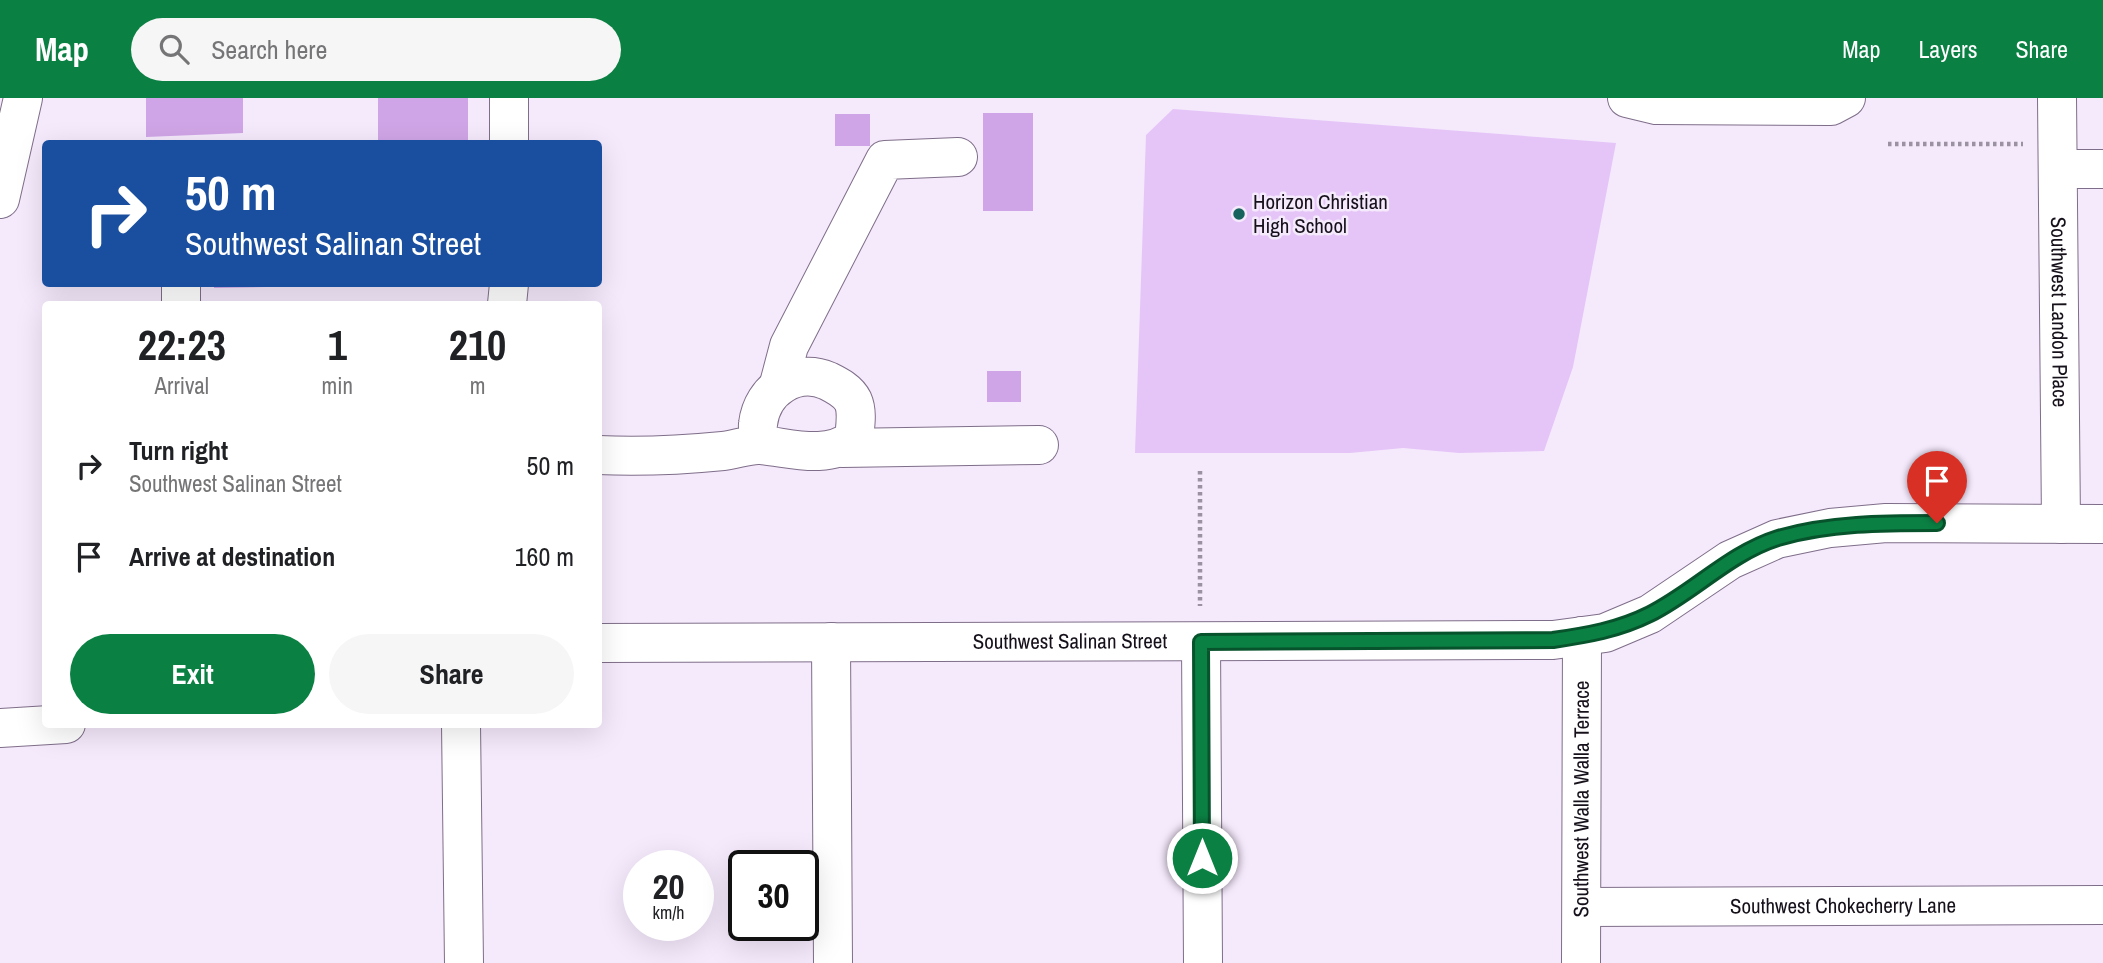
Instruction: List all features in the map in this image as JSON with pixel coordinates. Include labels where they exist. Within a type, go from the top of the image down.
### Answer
[{"type":"street","points":[[0,199],[23,98]]},
{"type":"street","points":[[509,98],[509,140]]},
{"type":"street","points":[[1627,98],[1656,106],[1831,106],[1846,98]]},
{"type":"street","name":"Southwest Landon Place","points":[[2057,98],[2061,524]]},
{"type":"street","points":[[761,445],[758,424],[779,384],[789,346],[885,160],[958,157]]},
{"type":"street","points":[[2058,157],[2103,169]]},
{"type":"street","points":[[779,384],[797,376],[825,379],[842,388],[853,402],[856,422],[854,439],[842,448]]},
{"type":"street","points":[[602,455],[628,457],[724,451],[761,445],[798,452],[842,448],[1039,445]]},
{"type":"street","name":"Southwest Salinan Street","points":[[602,642],[1553,640],[1605,633],[1650,614],[1730,560],[1777,539],[1830,528],[1886,523],[2103,524]]},
{"type":"street","name":"Southwest Walla Walla Terrace","points":[[1581,963],[1582,636]]},
{"type":"street","points":[[831,642],[832,963]]},
{"type":"street","points":[[1201,642],[1203,963]]},
{"type":"street","points":[[0,728],[42,725]]},
{"type":"street","points":[[461,728],[464,963]]},
{"type":"street","name":"Southwest Chokecherry Lane","points":[[1582,907],[2103,905]]},
{"type":"path","points":[[1888,144],[2058,157]]},
{"type":"path","points":[[1200,471],[1201,642]]},
{"type":"shaded area","points":[[1173,109],[1616,143],[1573,367],[1544,451],[1459,453],[1403,448],[1350,453],[1135,453],[1146,135]]},
{"type":"building","points":[[146,98],[243,98],[243,133],[146,137]]},
{"type":"building","points":[[378,98],[468,98],[468,140],[378,140]]},
{"type":"building","points":[[983,113],[1033,113],[1033,211],[983,211]]},
{"type":"building","points":[[835,114],[870,114],[870,146],[835,146]]},
{"type":"building","points":[[987,371],[1021,371],[1021,402],[987,402]]},
{"type":"place","name":"Horizon Christian High School","points":[[1239,214]]},
{"type":"route","points":[[1202,858],[1201,642],[1553,640],[1605,633],[1650,614],[1730,560],[1777,539],[1830,528],[1886,523],[1937,523]]}]
